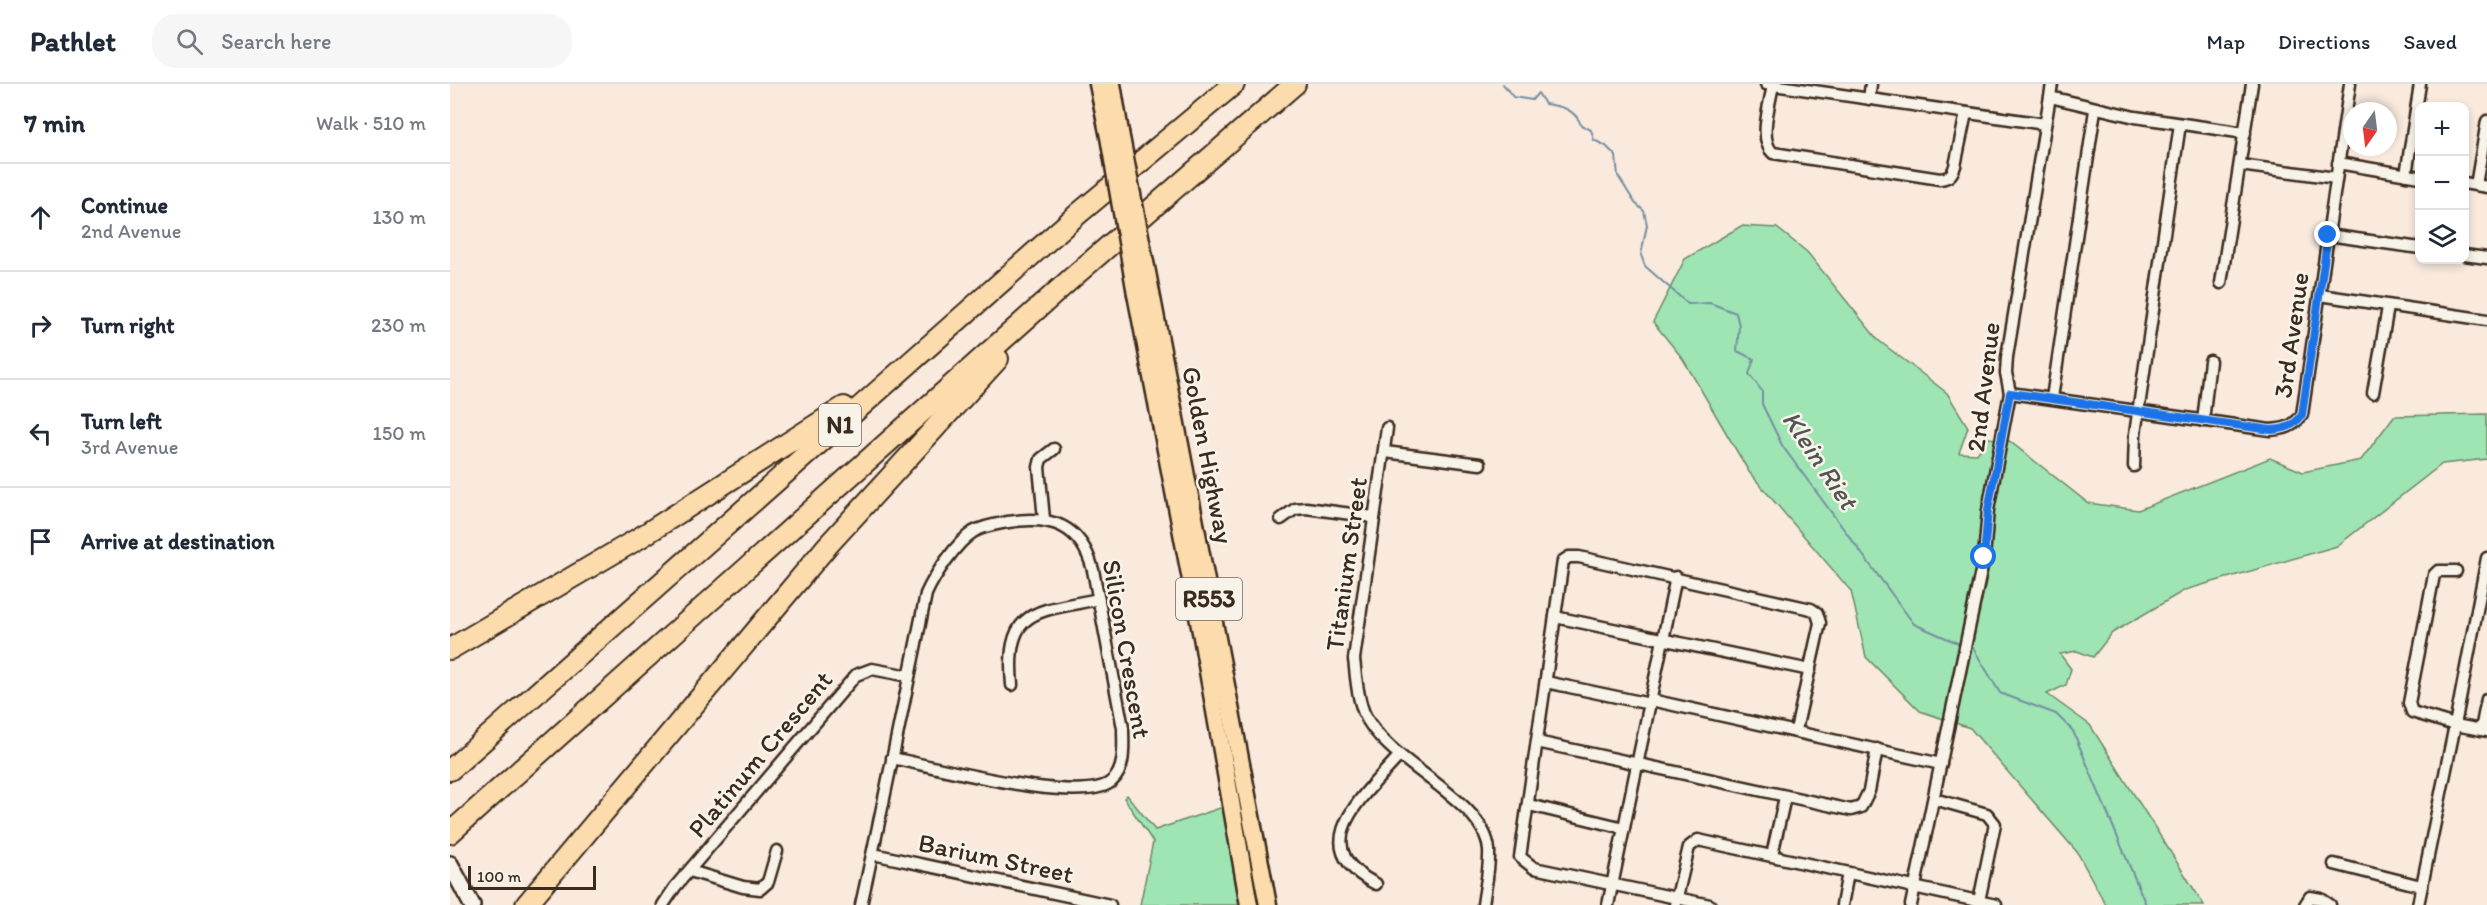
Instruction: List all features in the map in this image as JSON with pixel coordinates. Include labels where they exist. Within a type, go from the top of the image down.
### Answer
[{"type":"highway","name":"N1","points":[[450,770],[1078,214],[1234,84]]},
{"type":"highway","name":"N1","points":[[450,833],[1073,277],[1295,84]]},
{"type":"highway","points":[[450,649],[641,537],[836,414],[1035,254]]},
{"type":"highway","points":[[529,902],[828,545],[1073,277]]},
{"type":"main road","name":"Golden Highway","points":[[1098,84],[1114,135],[1268,905]]},
{"type":"main road","name":"Golden Highway","points":[[1112,84],[1114,135]]},
{"type":"main road","name":"Golden Highway","points":[[1144,293],[1249,905]]},
{"type":"main road","points":[[451,866],[472,905]]},
{"type":"street","points":[[1966,112],[1956,166],[1947,178],[1779,154],[1767,148],[1765,138],[1769,84],[1966,112],[2044,124]]},
{"type":"street","points":[[1869,99],[1871,84]]},
{"type":"street","name":"2nd Avenue","points":[[1911,905],[1981,576],[1988,510],[2010,393],[2006,374],[2007,357],[2052,84]]},
{"type":"street","points":[[2221,284],[2252,84]]},
{"type":"street","name":"3rd Avenue","points":[[2203,421],[2283,429],[2296,423],[2302,415],[2350,84]]},
{"type":"street","points":[[2406,175],[2420,84]]},
{"type":"street","points":[[2049,97],[2095,110],[2245,133]]},
{"type":"street","points":[[2052,398],[2095,110]]},
{"type":"street","points":[[2476,185],[2487,121]]},
{"type":"street","points":[[2134,466],[2135,434],[2180,124]]},
{"type":"street","points":[[2338,163],[2415,176]]},
{"type":"street","points":[[2240,165],[2336,178]]},
{"type":"street","points":[[2328,235],[2415,247]]},
{"type":"street","points":[[2469,256],[2487,258]]},
{"type":"street","points":[[2320,295],[2388,307],[2487,320]]},
{"type":"street","points":[[2373,393],[2388,307]]},
{"type":"street","points":[[2010,393],[2203,421],[2210,361]]},
{"type":"street","name":"Titanium Street","points":[[1387,428],[1354,659],[1364,714],[1385,743],[1464,807],[1482,832],[1489,849],[1483,905]]},
{"type":"street","points":[[1044,519],[1039,467],[1041,459],[1054,449]]},
{"type":"street","points":[[1385,452],[1480,464]]},
{"type":"street","points":[[1281,519],[1295,509],[1306,508],[1374,516]]},
{"type":"street","name":"Silicon Crescent","points":[[861,905],[926,594],[931,583],[972,533],[985,527],[1028,519],[1044,519],[1072,532],[1089,555],[1123,728],[1120,767],[1111,782],[1092,789],[1069,791],[1027,786],[892,758]]},
{"type":"street","points":[[1710,905],[1676,901],[1612,883],[1534,868],[1523,861],[1520,853],[1556,617],[1561,565],[1569,557],[1676,577],[1811,609],[1817,613],[1820,623],[1796,730]]},
{"type":"street","points":[[2418,905],[2487,558]]},
{"type":"street","points":[[2456,571],[2438,572],[2434,575],[2409,703],[2412,712],[2484,731],[2487,699]]},
{"type":"street","points":[[1608,905],[1676,577]]},
{"type":"street","points":[[1012,685],[1012,650],[1017,628],[1023,620],[1034,613],[1099,599]]},
{"type":"street","points":[[1556,617],[1810,670]]},
{"type":"street","name":"Platinum Crescent","points":[[663,905],[856,675],[872,669],[909,676]]},
{"type":"street","points":[[1546,682],[1796,730],[1941,764]]},
{"type":"street","points":[[1537,742],[1785,797],[1857,809],[1866,800],[1877,749]]},
{"type":"street","points":[[1376,884],[1360,876],[1350,864],[1341,844],[1342,830],[1349,813],[1399,756]]},
{"type":"street","points":[[1772,855],[1785,797]]},
{"type":"street","points":[[1934,799],[1987,814],[1995,824],[1993,844],[1979,901]]},
{"type":"street","points":[[1529,805],[1624,828]]},
{"type":"street","points":[[1676,901],[1687,854],[1694,842],[1702,841],[1996,905]]},
{"type":"street","points":[[690,871],[743,887],[760,889],[768,882],[777,851]]},
{"type":"street","name":"Barium Street","points":[[873,854],[1060,900],[1110,905]]},
{"type":"street","points":[[2334,864],[2421,886]]},
{"type":"street","points":[[1842,905],[1848,873]]},
{"type":"street","points":[[2305,905],[2312,897],[2330,905]]},
{"type":"green space","points":[[1741,226],[1777,228],[1807,252],[1878,340],[1947,393],[1968,427],[1959,453],[1977,454],[1988,438],[2008,440],[2088,503],[2138,510],[2270,458],[2303,472],[2361,460],[2394,416],[2487,414],[2487,459],[2442,464],[2337,546],[2185,590],[2112,633],[2093,657],[2077,651],[2060,654],[2071,669],[2066,685],[2047,694],[2090,725],[2204,905],[2106,905],[2077,852],[1970,728],[1920,711],[1866,657],[1851,591],[1749,472],[1683,359],[1653,322],[1685,259]]},
{"type":"green space","points":[[1127,795],[1155,830],[1223,807],[1239,905],[1140,905],[1153,842],[1124,798]]},
{"type":"waterway","name":"Klein Riet","points":[[1503,84],[1513,97],[1532,100],[1538,93],[1545,104],[1562,107],[1571,112],[1581,125],[1591,130],[1594,140],[1606,146],[1616,156],[1618,176],[1635,203],[1644,211],[1647,225],[1641,255],[1645,266],[1688,304],[1710,303],[1736,313],[1739,326],[1737,351],[1754,359],[1749,374],[1762,391],[1762,404],[1783,447],[1914,624],[1962,645]]},
{"type":"waterway","name":"Klein Riet","points":[[1973,648],[2000,693],[2056,714],[2073,731],[2146,905]]},
{"type":"route","points":[[1984,557],[1988,510],[2010,393],[2271,430],[2283,429],[2296,423],[2302,415],[2328,235]]}]
